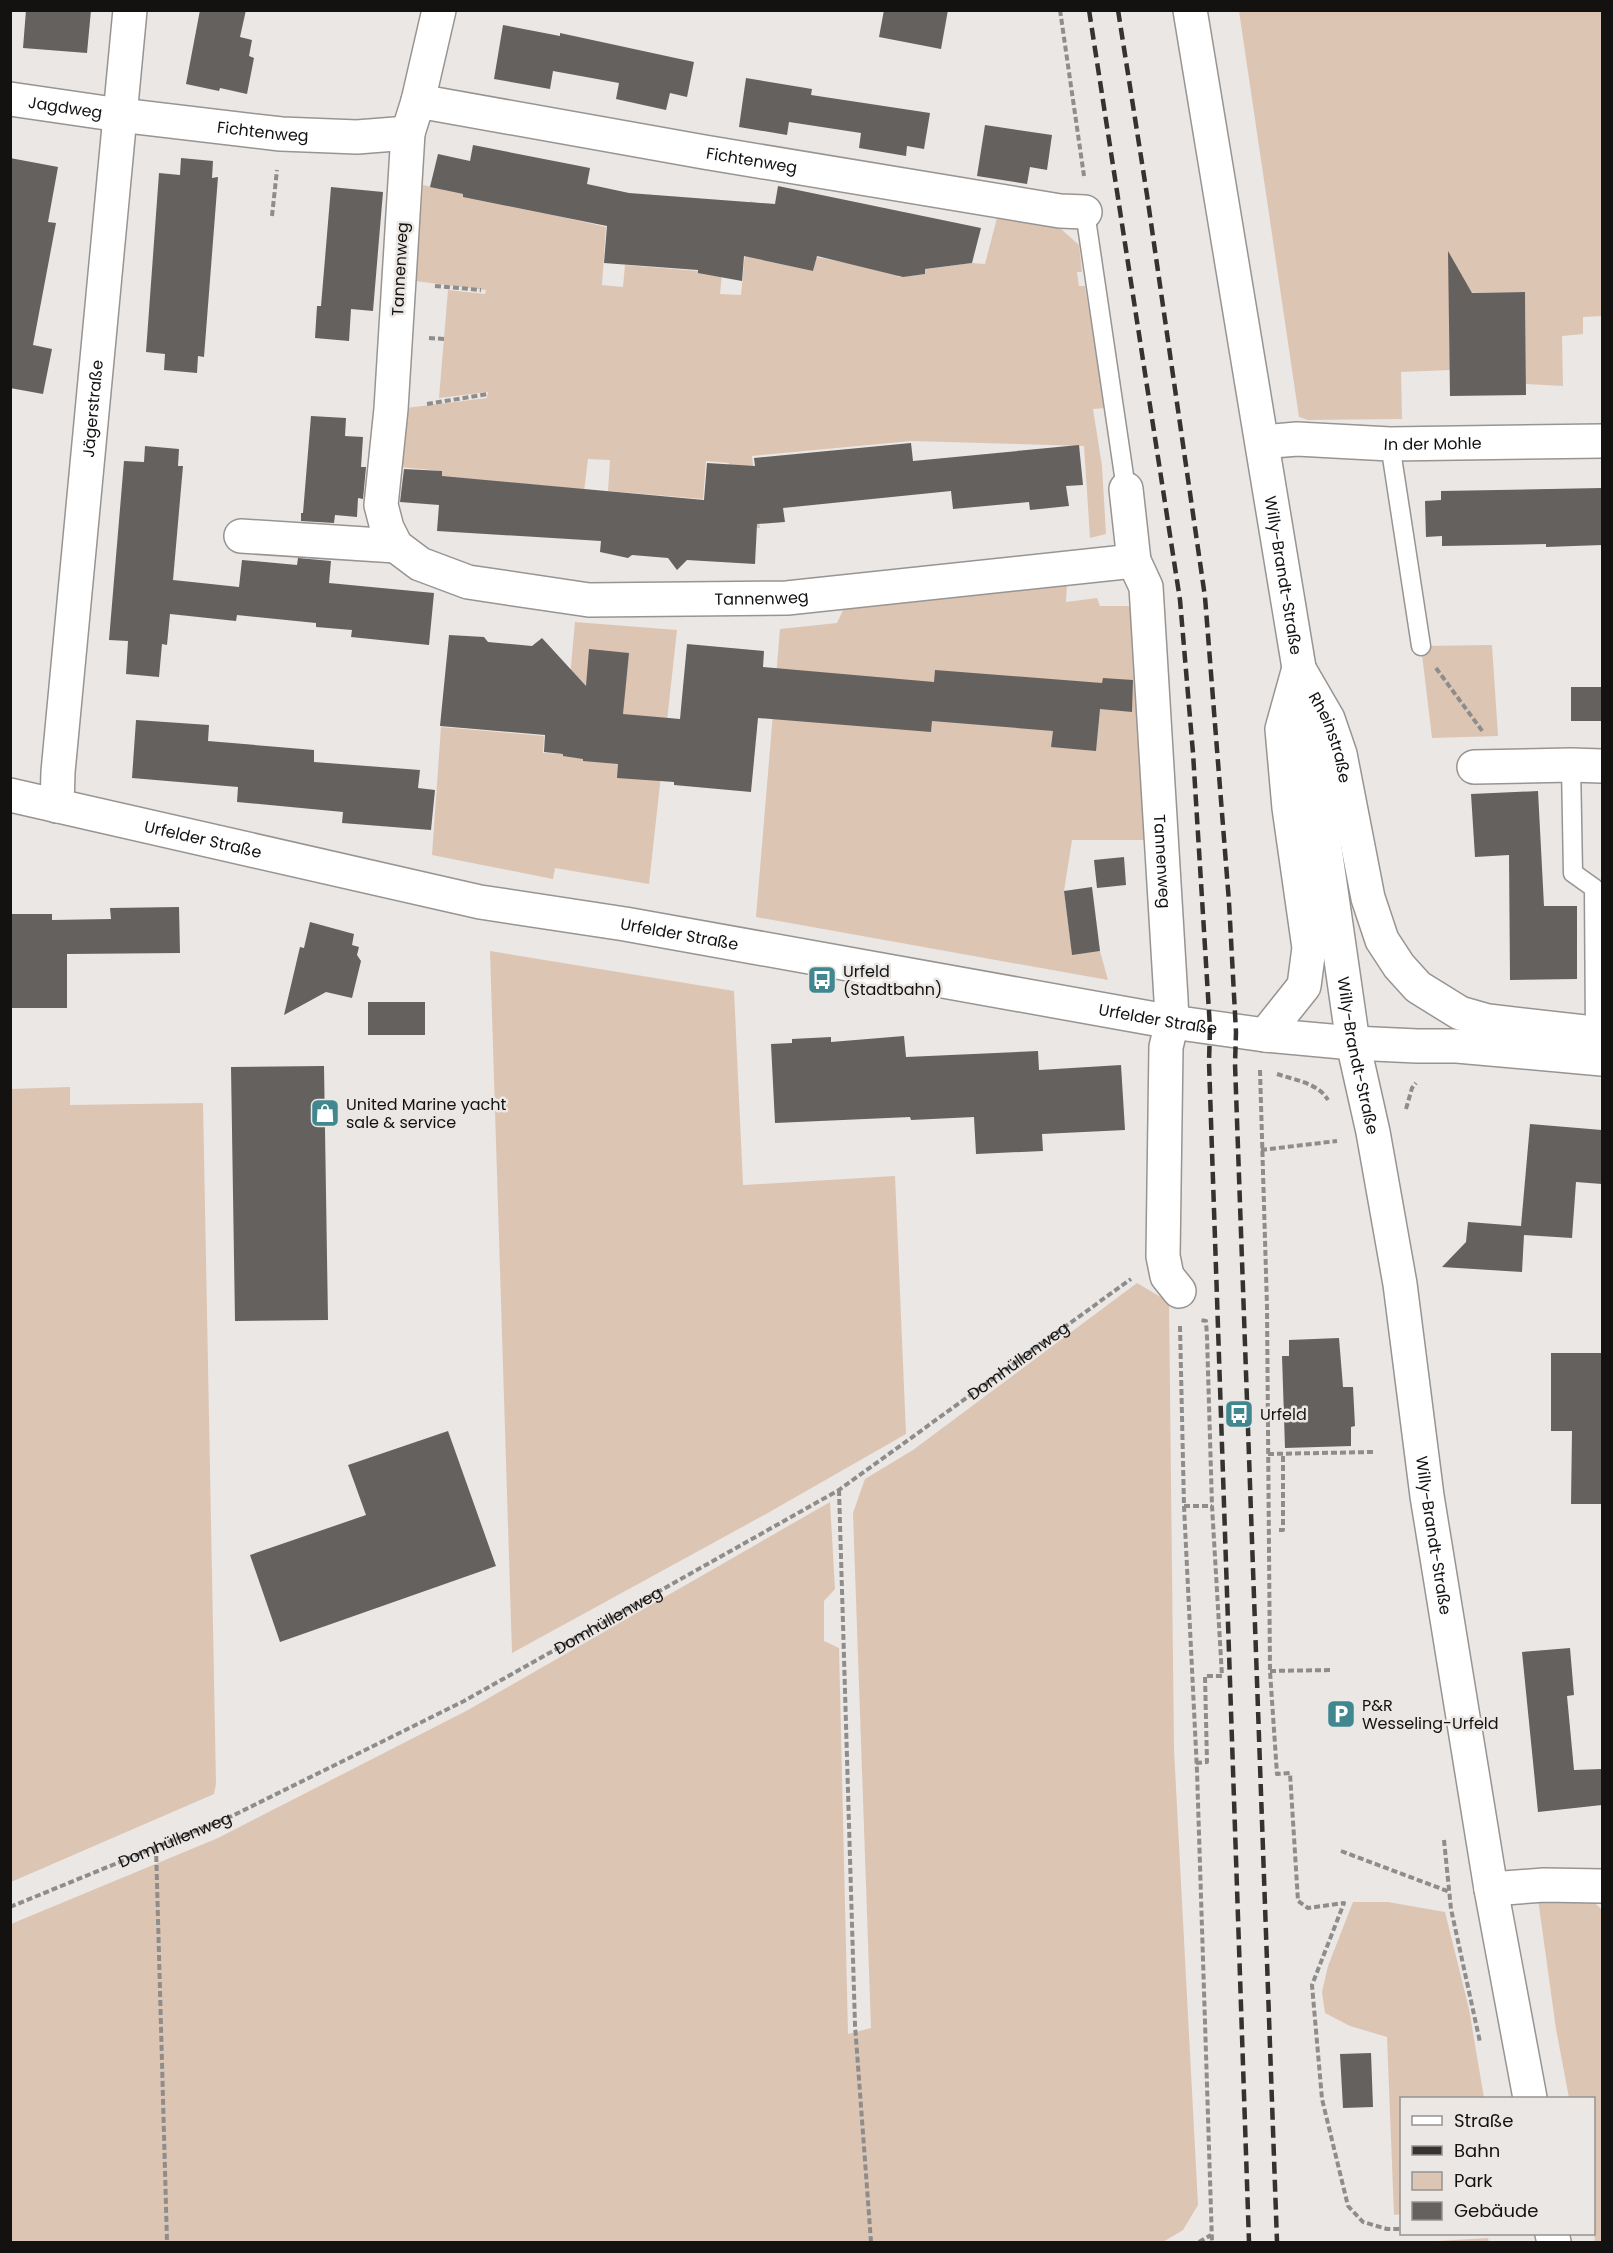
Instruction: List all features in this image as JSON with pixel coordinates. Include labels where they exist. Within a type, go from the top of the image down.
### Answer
[{"type":"street","name":"Jägerstraße","points":[[57,806],[59,760],[130,10]]},
{"type":"street","points":[[408,133],[418,101],[439,10]]},
{"type":"street","name":"Willy-Brandt-Straße","points":[[1190,10],[1299,669],[1353,1043],[1373,1132],[1400,1284],[1427,1496],[1491,1889],[1530,2097]]},
{"type":"street","name":"Jagdweg","points":[[10,99],[120,115]]},
{"type":"street","name":"Fichtenweg","points":[[418,101],[704,152],[1060,211],[1085,212]]},
{"type":"street","name":"Fichtenweg","points":[[120,115],[280,134],[357,137],[408,133]]},
{"type":"street","name":"Tannenweg","points":[[408,133],[390,409],[381,505],[387,528],[396,546],[420,564],[468,582],[589,600],[787,598],[1134,561]]},
{"type":"street","name":"In der Mohle","points":[[1262,442],[1297,439],[1390,444],[1602,441]]},
{"type":"street","name":"Tannenweg","points":[[1126,489],[1134,561],[1146,587],[1172,1022]]},
{"type":"street","points":[[241,536],[396,546]]},
{"type":"street","name":"Rheinstraße","points":[[1265,1035],[1304,986],[1309,948],[1289,808],[1282,729],[1299,669]]},
{"type":"street","name":"Rheinstraße","points":[[1299,669],[1328,719],[1340,754],[1368,897],[1382,940],[1399,966],[1418,987],[1460,1013],[1488,1022],[1600,1042]]},
{"type":"street","points":[[1474,767],[1587,766]]},
{"type":"street","name":"Urfelder Straße","points":[[10,795],[480,902],[625,924],[1172,1022],[1265,1035],[1353,1043]]},
{"type":"street","points":[[1172,1022],[1166,1047],[1164,1256],[1167,1276],[1179,1291]]},
{"type":"street","points":[[1353,1043],[1417,1047],[1600,1042]]},
{"type":"street","points":[[1491,1889],[1544,1885],[1602,1886]]},
{"type":"lane","points":[[1085,212],[1126,489]]},
{"type":"lane","points":[[1390,444],[1421,646]]},
{"type":"lane","points":[[1587,766],[1574,873],[1594,888],[1600,1042]]},
{"type":"path","points":[[1060,10],[1085,183],[1085,212]]},
{"type":"path","points":[[272,216],[280,134]]},
{"type":"path","points":[[398,282],[481,290]]},
{"type":"path","points":[[390,409],[488,394]]},
{"type":"path","points":[[1421,646],[1508,767]]},
{"type":"path","points":[[1260,1069],[1267,1307],[1270,1671],[1277,1774],[1290,1773],[1298,1901],[1308,1908],[1344,1903],[1312,1985],[1322,2099],[1348,2206],[1363,2222],[1386,2229],[1400,2229]]},
{"type":"path","points":[[1261,1150],[1338,1140]]},
{"type":"path","name":"Domhüllenweg","points":[[10,1907],[232,1816],[464,1701],[839,1490],[1164,1256]]},
{"type":"path","points":[[1179,1291],[1184,1506],[1196,1763],[1212,2242]]},
{"type":"path","points":[[1268,1454],[1373,1452]]},
{"type":"path","points":[[1278,1530],[1283,1530],[1283,1455]]},
{"type":"path","points":[[839,1490],[855,2025],[871,2242]]},
{"type":"path","points":[[1184,1506],[1212,1506],[1222,1676],[1205,1676],[1207,1762],[1196,1763]]},
{"type":"path","points":[[1270,1671],[1332,1670]]},
{"type":"path","points":[[156,1847],[167,2242]]},
{"type":"path","points":[[1341,1851],[1450,1892],[1491,1889]]},
{"type":"path","points":[[1199,2242],[1211,2235]]},
{"type":"green space","points":[[1239,11],[1602,11],[1602,316],[1583,317],[1583,334],[1562,336],[1563,386],[1526,384],[1525,292],[1449,293],[1450,370],[1401,372],[1402,419],[1308,420],[1299,417]]},
{"type":"green space","points":[[423,185],[606,227],[602,285],[623,287],[625,265],[722,273],[720,294],[741,295],[750,201],[774,208],[764,260],[813,271],[816,257],[842,262],[901,265],[898,277],[925,274],[925,269],[972,263],[985,264],[998,214],[1061,229],[1079,245],[1082,272],[1077,272],[1079,286],[1085,286],[1105,408],[1093,409],[1102,466],[1106,534],[1090,538],[1084,446],[911,441],[752,456],[760,528],[724,527],[729,463],[706,461],[703,499],[608,491],[610,460],[588,459],[583,500],[561,487],[442,477],[442,471],[400,467],[406,408],[487,398],[488,392],[439,398],[448,290],[485,294],[486,290],[415,281]]},
{"type":"green space","points":[[1067,583],[1066,602],[1097,598],[1100,606],[1132,606],[1146,840],[1072,840],[1064,891],[1072,954],[1100,951],[1108,980],[756,917],[780,629],[837,623],[844,608]]},
{"type":"green space","points":[[575,622],[677,630],[649,884],[555,868],[553,879],[432,855],[441,727],[544,736],[543,753],[563,754]]},
{"type":"green space","points":[[1492,645],[1498,736],[1432,738],[1421,646]]},
{"type":"green space","points":[[490,951],[734,991],[743,1185],[895,1176],[906,1434],[766,1514],[512,1653]]},
{"type":"green space","points":[[70,1087],[70,1105],[203,1103],[216,1784],[214,1794],[11,1882],[11,1089]]},
{"type":"green space","points":[[1137,1283],[1169,1302],[1174,1750],[1198,2205],[1183,2230],[1163,2242],[11,2242],[11,1924],[218,1838],[468,1710],[830,1502],[835,1589],[824,1601],[824,1641],[839,1648],[848,2034],[871,2028],[853,1513],[865,1479],[913,1450]]},
{"type":"green space","points":[[1538,1899],[1591,1899],[1602,1910],[1602,2242],[1595,2242],[1594,2235],[1595,2097],[1569,2097],[1556,2029]]},
{"type":"green space","points":[[1353,1902],[1388,1902],[1445,1912],[1469,2009],[1484,2097],[1400,2097],[1400,2214],[1394,2215],[1387,2037],[1350,2026],[1325,2013],[1322,1992],[1328,1966]]},
{"type":"green space","points":[[1488,2238],[1489,2242],[1420,2242]]},
{"type":"building","points":[[26,10],[91,10],[87,53],[23,48]]},
{"type":"building","points":[[200,10],[246,10],[240,37],[252,40],[249,56],[254,58],[247,94],[186,84]]},
{"type":"building","points":[[884,10],[948,10],[941,49],[879,37]]},
{"type":"building","points":[[503,25],[560,36],[560,33],[694,62],[687,97],[670,93],[666,110],[616,99],[619,83],[553,71],[550,89],[494,79]]},
{"type":"building","points":[[746,78],[812,89],[811,95],[930,113],[924,149],[907,146],[906,156],[859,148],[861,133],[789,122],[787,135],[739,127]]},
{"type":"building","points":[[985,125],[1052,135],[1047,170],[1030,167],[1027,184],[977,176]]},
{"type":"building","points":[[473,145],[590,168],[587,184],[629,193],[775,204],[778,186],[981,228],[972,263],[925,269],[925,274],[903,277],[817,256],[813,271],[744,256],[742,281],[698,273],[698,270],[604,263],[607,226],[463,197],[463,194],[430,187],[438,154],[470,161]]},
{"type":"building","points":[[10,158],[58,167],[48,222],[56,223],[33,345],[52,349],[43,394],[10,388]]},
{"type":"building","points":[[181,158],[213,161],[212,178],[218,177],[204,357],[198,356],[197,373],[164,370],[165,354],[146,352],[159,173],[180,175]]},
{"type":"building","points":[[331,187],[383,192],[373,311],[351,309],[349,341],[315,338],[317,306],[321,306]]},
{"type":"building","points":[[1448,251],[1472,293],[1525,292],[1526,395],[1450,396]]},
{"type":"building","points":[[311,416],[346,418],[345,436],[363,437],[361,467],[366,467],[363,499],[358,498],[357,517],[335,515],[334,523],[301,521]]},
{"type":"building","points":[[911,443],[913,461],[1079,445],[1083,485],[1066,486],[1069,506],[1030,510],[1029,502],[953,509],[951,491],[783,508],[785,522],[757,524],[755,564],[687,560],[677,570],[668,558],[632,555],[628,558],[600,552],[601,541],[437,531],[439,505],[400,502],[404,469],[442,471],[442,476],[704,500],[707,463],[755,466],[754,458]]},
{"type":"building","points":[[145,446],[179,449],[178,466],[183,466],[173,580],[239,587],[242,560],[297,565],[298,558],[331,561],[329,583],[434,593],[429,645],[351,637],[352,630],[316,627],[316,623],[237,615],[236,621],[170,614],[167,645],[162,644],[159,677],[126,674],[128,641],[109,640],[124,461],[144,462]]},
{"type":"building","points":[[1602,488],[1602,545],[1442,546],[1442,536],[1426,537],[1425,501],[1441,500],[1441,491]]},
{"type":"building","points":[[449,635],[484,637],[488,642],[532,646],[542,638],[586,686],[589,649],[629,653],[623,714],[680,719],[687,644],[764,651],[763,667],[934,682],[935,670],[1102,683],[1103,678],[1133,680],[1132,712],[1100,709],[1096,751],[1051,747],[1053,731],[932,721],[931,732],[758,718],[751,792],[674,785],[674,782],[617,778],[618,764],[583,761],[583,759],[563,756],[563,754],[544,752],[545,735],[440,726]]},
{"type":"building","points":[[1571,687],[1602,687],[1602,721],[1571,721]]},
{"type":"building","points":[[136,720],[209,725],[208,741],[314,750],[314,762],[420,770],[418,788],[435,790],[431,830],[342,823],[343,812],[237,802],[238,787],[132,778]]},
{"type":"building","points":[[1538,791],[1544,906],[1577,906],[1577,979],[1510,980],[1509,855],[1475,857],[1471,794]]},
{"type":"building","points":[[1124,857],[1126,885],[1097,888],[1094,860]]},
{"type":"building","points":[[1092,887],[1100,951],[1072,955],[1064,891]]},
{"type":"building","points":[[179,907],[180,953],[67,954],[67,1008],[10,1008],[10,914],[52,914],[52,920],[111,919],[110,908]]},
{"type":"building","points":[[310,922],[354,934],[352,945],[359,947],[357,955],[361,961],[352,998],[326,992],[284,1015],[300,947],[304,948]]},
{"type":"building","points":[[368,1002],[425,1002],[425,1035],[368,1035]]},
{"type":"building","points":[[904,1036],[906,1057],[1038,1051],[1039,1070],[1121,1065],[1125,1130],[1042,1134],[1043,1151],[976,1154],[974,1117],[911,1120],[910,1117],[775,1123],[771,1044],[792,1043],[792,1039],[831,1037],[831,1042]]},
{"type":"building","points":[[324,1066],[328,1320],[235,1321],[231,1067]]},
{"type":"building","points":[[1530,1124],[1602,1130],[1602,1184],[1576,1182],[1572,1238],[1524,1235],[1522,1272],[1442,1267],[1466,1242],[1468,1222],[1521,1226]]},
{"type":"building","points":[[1339,1338],[1343,1387],[1353,1387],[1355,1426],[1351,1427],[1351,1446],[1285,1448],[1282,1356],[1289,1356],[1289,1340]]},
{"type":"building","points":[[1551,1353],[1602,1353],[1602,1504],[1571,1504],[1572,1431],[1551,1431]]},
{"type":"building","points":[[448,1431],[496,1566],[280,1642],[250,1555],[366,1515],[348,1465]]},
{"type":"building","points":[[1570,1648],[1574,1695],[1567,1696],[1574,1770],[1602,1769],[1602,1805],[1538,1812],[1522,1652]]},
{"type":"building","points":[[1371,2053],[1373,2107],[1343,2108],[1340,2054]]},
{"type":"railway","points":[[1089,10],[1180,600],[1193,753],[1210,1028],[1209,1062],[1249,2242]]},
{"type":"railway","points":[[1118,10],[1205,597],[1229,902],[1236,1032],[1235,1064],[1277,2242]]},
{"type":"place","name":"Urfeld (Stadtbahn)","points":[[822,980]]},
{"type":"place","name":"United Marine yacht sale & service","points":[[325,1113]]},
{"type":"place","name":"Urfeld","points":[[1239,1414]]},
{"type":"place","name":"P&R Wesseling-Urfeld","points":[[1341,1714]]}]
